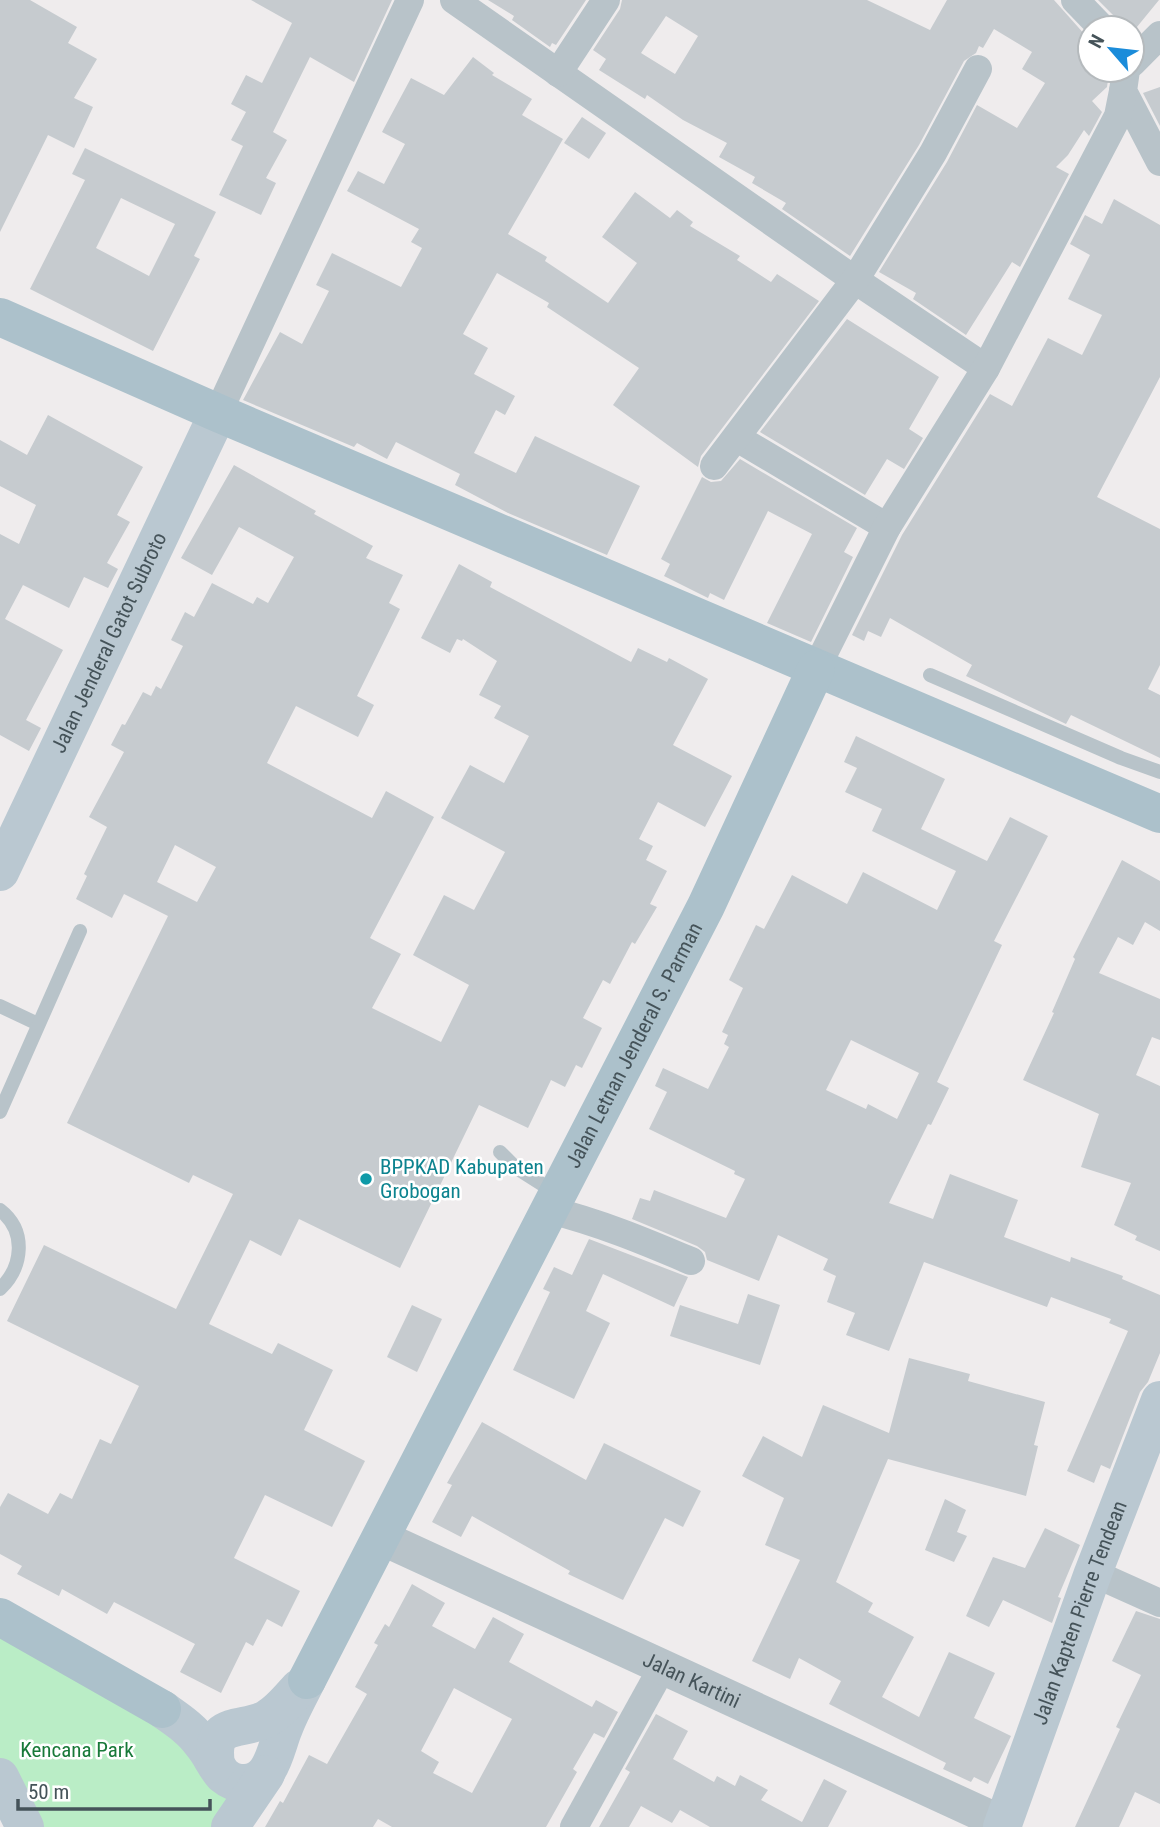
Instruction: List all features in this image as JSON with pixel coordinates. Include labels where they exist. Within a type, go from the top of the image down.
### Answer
[{"type":"main road","points":[[0,317],[218,413],[1160,814]]},
{"type":"main road","name":"Jalan Jenderal Gatot Subroto","points":[[0,872],[218,413]]},
{"type":"main road","name":"Jalan Letnan Jenderal S. Parman","points":[[307,1680],[706,906],[816,669]]},
{"type":"main road","name":"Jalan Kapten Pierre Tendean","points":[[1003,1825],[1093,1573],[1160,1400]]},
{"type":"main road","points":[[0,1617],[162,1709],[190,1730],[218,1768],[238,1783],[257,1780],[268,1770],[283,1730],[307,1680]]},
{"type":"main road","points":[[227,1827],[227,1792],[214,1754],[221,1735],[242,1725],[265,1719],[307,1680]]},
{"type":"main road","points":[[162,1709],[195,1720],[256,1727],[270,1739],[273,1757],[268,1770],[227,1827]]},
{"type":"main road","points":[[0,1777],[25,1827]]},
{"type":"street","points":[[218,413],[410,0]]},
{"type":"street","points":[[454,0],[855,280],[986,368]]},
{"type":"street","points":[[558,73],[606,0]]},
{"type":"street","points":[[1075,0],[1088,14]]},
{"type":"street","points":[[1146,48],[1160,34]]},
{"type":"street","points":[[714,466],[855,280],[933,153],[978,69]]},
{"type":"street","points":[[816,669],[887,527],[986,368],[1118,117],[1124,84]]},
{"type":"street","points":[[1125,84],[1160,162]]},
{"type":"street","points":[[737,438],[887,527]]},
{"type":"street","points":[[553,1202],[582,1218],[691,1261]]},
{"type":"street","name":"Jalan Kartini","points":[[380,1537],[1003,1825]]},
{"type":"street","points":[[1093,1573],[1160,1603]]},
{"type":"street","points":[[574,1827],[663,1666]]},
{"type":"lane","points":[[930,676],[1121,758],[1160,772]]},
{"type":"lane","points":[[0,1112],[80,931]]},
{"type":"lane","points":[[0,1006],[38,1024]]},
{"type":"lane","points":[[500,1152],[553,1202]]},
{"type":"lane","points":[[0,1210],[13,1224],[19,1238],[16,1268],[0,1289]]},
{"type":"green space","name":"Kencana Park","points":[[0,1617],[162,1709],[227,1792],[225,1827],[27,1827],[0,1772]]},
{"type":"building","points":[[0,0],[30,0],[77,27],[68,43],[97,59],[74,98],[93,107],[74,148],[48,135],[0,232]]},
{"type":"building","points":[[251,0],[392,0],[354,82],[310,57],[273,132],[287,140],[266,178],[276,183],[261,215],[219,195],[243,146],[231,140],[246,112],[231,104],[246,75],[262,83],[292,23]]},
{"type":"building","points":[[488,0],[586,0],[556,45],[552,43],[550,47],[512,20],[514,16]]},
{"type":"building","points":[[622,0],[867,0],[930,30],[947,0],[1054,0],[1076,25],[1076,84],[1107,84],[1092,101],[1102,112],[1089,136],[1084,130],[1068,155],[1056,167],[1069,174],[1020,267],[1012,262],[966,335],[913,299],[916,293],[879,272],[947,162],[977,105],[1017,128],[1045,83],[1022,69],[1032,52],[994,29],[983,48],[979,46],[976,53],[964,61],[919,145],[850,256],[782,209],[786,203],[752,183],[755,177],[719,157],[727,143],[683,120],[647,95],[645,99],[599,70],[606,59],[593,50],[620,9]],"holes":[[[666,16],[698,36],[675,74],[641,53]]]},
{"type":"building","points":[[1098,0],[1159,0],[1146,16],[1112,14]]},
{"type":"building","points":[[473,57],[494,73],[492,75],[532,99],[522,115],[563,139],[508,234],[547,257],[545,261],[608,303],[637,263],[602,237],[635,192],[670,218],[677,210],[693,222],[690,226],[740,256],[737,260],[771,282],[777,274],[819,301],[701,456],[698,467],[613,405],[639,368],[547,307],[549,303],[497,273],[463,334],[488,348],[474,374],[515,396],[505,415],[496,410],[474,453],[516,473],[535,436],[640,486],[607,555],[508,513],[455,485],[460,474],[396,442],[387,459],[357,443],[354,447],[243,400],[280,332],[302,344],[329,291],[316,285],[332,253],[401,287],[422,248],[411,242],[419,229],[347,191],[358,171],[384,184],[405,144],[382,132],[411,78],[444,95]]},
{"type":"building","points":[[1160,87],[1160,126],[1143,93]]},
{"type":"building","points":[[582,117],[606,133],[589,159],[564,143]]},
{"type":"building","points":[[85,148],[216,212],[194,256],[200,259],[153,351],[30,289],[85,180],[72,174]],"holes":[[[121,198],[175,224],[149,276],[96,248]]]},
{"type":"building","points":[[1114,199],[1160,225],[1160,377],[1097,497],[1160,529],[1160,665],[1148,689],[1160,695],[1160,758],[1071,715],[1066,724],[966,676],[972,665],[890,618],[881,637],[868,631],[864,641],[852,635],[902,535],[990,394],[1012,406],[1048,338],[1082,355],[1102,315],[1068,299],[1090,255],[1070,244],[1085,215],[1102,224]]},
{"type":"building","points":[[847,319],[939,377],[909,429],[923,438],[904,469],[887,459],[865,495],[760,432]]},
{"type":"building","points":[[48,415],[143,467],[117,515],[130,522],[107,563],[118,569],[108,588],[84,577],[69,608],[23,585],[5,619],[63,650],[26,720],[41,728],[29,751],[0,735],[0,534],[19,544],[36,505],[0,486],[0,440],[27,455]]},
{"type":"building","points":[[740,459],[857,528],[844,552],[853,557],[811,642],[767,623],[812,534],[768,511],[724,600],[710,593],[708,598],[664,576],[670,564],[661,559],[702,477],[711,482],[721,481]]},
{"type":"building","points":[[234,465],[373,546],[366,558],[403,575],[389,603],[400,609],[357,696],[374,705],[358,737],[296,706],[267,763],[372,818],[386,791],[434,817],[370,938],[401,954],[372,1008],[441,1042],[469,985],[413,955],[444,895],[474,910],[505,852],[441,818],[470,765],[504,783],[529,736],[494,718],[501,706],[479,695],[497,661],[463,639],[457,639],[450,653],[421,638],[459,564],[492,582],[490,587],[631,662],[638,648],[667,662],[669,658],[708,679],[673,745],[732,776],[705,827],[658,802],[639,839],[653,846],[646,860],[667,871],[650,904],[657,907],[635,944],[632,942],[610,984],[603,980],[583,1018],[602,1028],[582,1068],[576,1065],[565,1087],[551,1080],[528,1128],[479,1105],[400,1268],[299,1219],[281,1256],[250,1240],[209,1324],[272,1354],[278,1343],[333,1370],[304,1430],[365,1461],[332,1527],[265,1495],[234,1558],[300,1591],[282,1627],[267,1619],[253,1646],[246,1642],[221,1693],[180,1672],[195,1644],[114,1602],[107,1614],[62,1589],[59,1596],[17,1574],[22,1566],[0,1554],[0,1507],[8,1493],[48,1514],[60,1493],[72,1499],[100,1439],[111,1444],[139,1386],[7,1321],[44,1245],[176,1309],[233,1194],[193,1175],[189,1183],[67,1123],[168,916],[124,894],[112,918],[76,899],[87,876],[84,874],[107,827],[89,817],[124,752],[111,745],[143,692],[151,696],[156,686],[161,689],[183,646],[171,640],[185,612],[194,617],[212,583],[253,604],[257,597],[268,603],[294,557],[239,527],[212,575],[181,558]],"holes":[[[175,845],[216,867],[197,902],[157,882]]]},
{"type":"building","points":[[856,736],[945,779],[921,829],[987,861],[1010,817],[1048,836],[994,941],[1002,945],[937,1082],[949,1088],[889,1203],[933,1219],[950,1174],[1018,1200],[1004,1237],[1070,1262],[1071,1257],[1123,1276],[1122,1279],[1160,1295],[1160,1353],[1148,1382],[1140,1392],[1110,1469],[1101,1465],[1094,1483],[1067,1471],[1128,1331],[1109,1323],[1111,1319],[1051,1297],[1047,1307],[924,1262],[889,1351],[846,1335],[855,1313],[827,1302],[836,1276],[823,1270],[828,1259],[778,1235],[759,1281],[707,1260],[705,1252],[697,1246],[632,1219],[640,1198],[650,1201],[654,1190],[726,1218],[745,1179],[734,1174],[735,1171],[649,1129],[667,1092],[655,1086],[663,1068],[708,1089],[729,1047],[724,1044],[728,1035],[722,1032],[743,988],[729,980],[756,925],[764,929],[792,875],[847,904],[863,872],[937,910],[956,871],[872,831],[882,809],[845,792],[857,768],[844,762]],"holes":[[[851,1040],[919,1073],[897,1119],[868,1104],[866,1109],[826,1090]]]},
{"type":"building","points":[[1122,860],[1160,881],[1160,931],[1145,922],[1133,945],[1118,937],[1099,973],[1160,999],[1160,1040],[1152,1037],[1136,1075],[1160,1086],[1160,1251],[1135,1240],[1137,1236],[1114,1225],[1131,1183],[1081,1167],[1099,1114],[1023,1080],[1054,1013],[1052,1012],[1075,959],[1073,957]]},
{"type":"building","points":[[589,1239],[688,1277],[674,1307],[603,1274],[586,1311],[610,1323],[574,1399],[513,1370],[550,1292],[543,1289],[554,1267],[572,1275]]},
{"type":"building","points":[[748,1294],[780,1305],[760,1365],[670,1336],[680,1305],[738,1324]]},
{"type":"building","points":[[412,1305],[442,1319],[417,1372],[387,1357]]},
{"type":"building","points":[[909,1358],[970,1374],[968,1381],[1045,1402],[1034,1445],[1038,1446],[1026,1496],[888,1459],[836,1582],[873,1603],[868,1612],[914,1637],[882,1697],[919,1717],[949,1652],[995,1673],[974,1718],[1011,1736],[988,1784],[974,1777],[971,1782],[943,1769],[946,1763],[829,1704],[841,1681],[799,1658],[790,1679],[752,1661],[800,1560],[765,1545],[784,1498],[742,1476],[763,1436],[802,1457],[823,1405],[889,1433]]},
{"type":"building","points":[[482,1422],[586,1480],[604,1443],[701,1491],[683,1527],[665,1518],[623,1600],[568,1574],[570,1571],[472,1516],[461,1537],[432,1522],[452,1485],[447,1483]]},
{"type":"building","points":[[945,1499],[966,1510],[957,1532],[967,1536],[954,1562],[925,1550]]},
{"type":"building","points":[[1045,1528],[1080,1545],[1058,1597],[1061,1598],[1052,1623],[1003,1600],[989,1627],[966,1616],[993,1557],[1025,1568]]},
{"type":"building","points":[[412,1584],[445,1603],[432,1626],[475,1649],[493,1617],[524,1634],[509,1662],[592,1707],[596,1700],[618,1712],[604,1738],[594,1733],[573,1769],[577,1772],[546,1827],[392,1827],[378,1819],[373,1827],[265,1827],[280,1801],[283,1803],[309,1755],[327,1764],[367,1694],[355,1687],[378,1645],[374,1643],[385,1624],[389,1627]],"holes":[[[454,1688],[512,1719],[472,1793],[433,1773],[439,1762],[421,1751]]]},
{"type":"building","points":[[1136,1611],[1160,1619],[1160,1804],[1135,1792],[1119,1827],[1075,1827],[1120,1729],[1116,1727],[1141,1675],[1112,1661]]},
{"type":"building","points":[[656,1714],[688,1731],[673,1759],[714,1782],[717,1776],[735,1786],[740,1775],[768,1790],[761,1800],[802,1822],[824,1779],[847,1791],[828,1827],[710,1827],[680,1810],[672,1823],[641,1806],[629,1827],[599,1827],[630,1772],[625,1769]]},
{"type":"place","name":"BPPKAD Kabupaten Grobogan","points":[[366,1179]]}]
